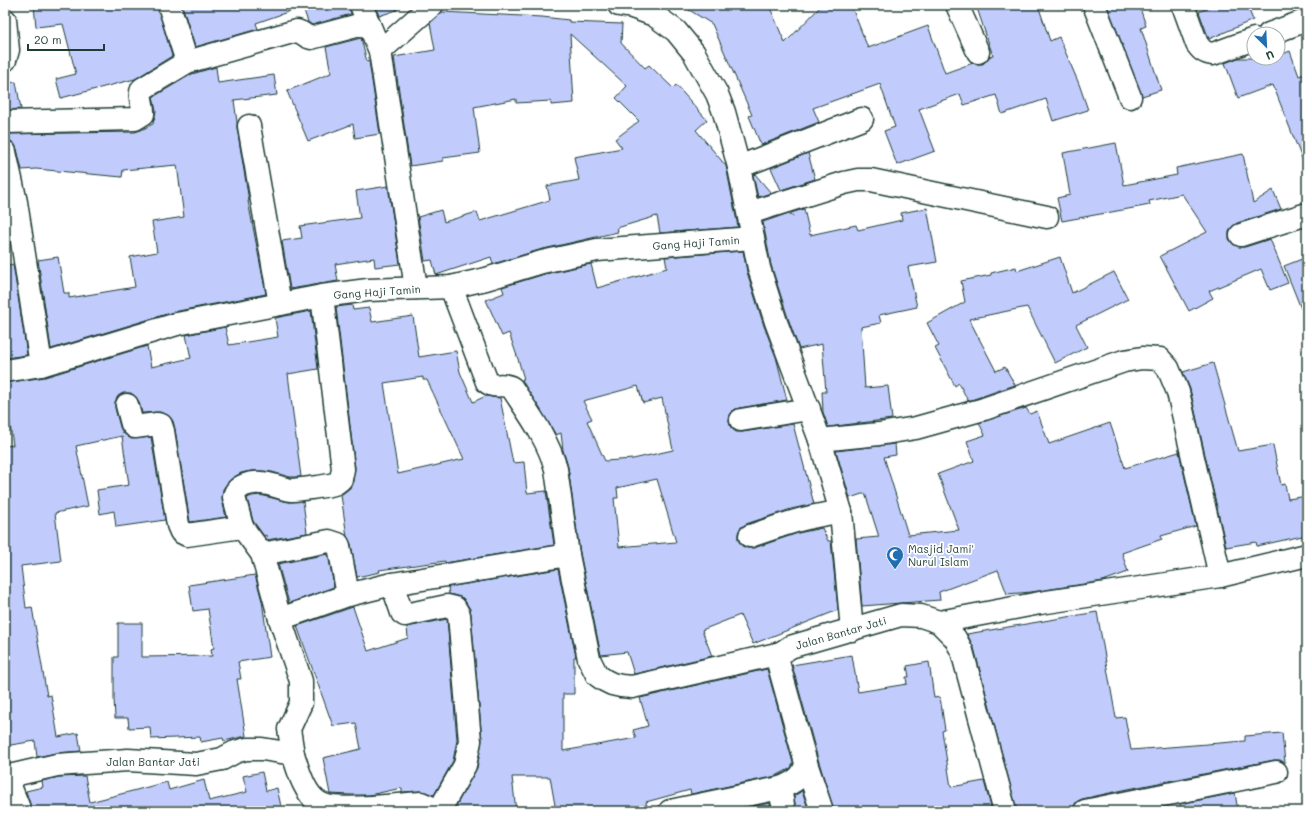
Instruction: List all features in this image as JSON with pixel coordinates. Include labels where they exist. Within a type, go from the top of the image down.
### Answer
[{"type":"street","points":[[169,5],[187,62]]},
{"type":"street","points":[[380,51],[432,5]]},
{"type":"street","points":[[619,5],[632,7],[654,15],[676,30],[694,53],[719,100],[739,167],[759,268],[820,440],[841,512],[852,630]]},
{"type":"street","points":[[957,5],[978,52]]},
{"type":"street","points":[[1094,5],[1130,97]]},
{"type":"street","points":[[1183,5],[1197,44],[1206,54],[1213,54],[1246,42]]},
{"type":"street","points":[[5,122],[135,119],[143,114],[144,109],[140,93],[142,89],[187,62],[296,31],[299,31],[308,38],[311,38],[364,14],[380,51],[416,288]]},
{"type":"street","points":[[5,20],[8,50],[5,60]]},
{"type":"street","points":[[1286,28],[1307,20]]},
{"type":"street","points":[[739,167],[862,119]]},
{"type":"street","points":[[249,126],[280,304]]},
{"type":"street","points":[[5,152],[10,203],[41,364]]},
{"type":"street","points":[[749,213],[844,183],[858,180],[871,180],[1047,217]]},
{"type":"street","points":[[1241,235],[1307,214]]},
{"type":"street","name":"Gang Haji Tamin","points":[[5,371],[41,364],[177,324],[322,296],[368,290],[452,287],[486,279],[542,262],[597,250],[753,238]]},
{"type":"street","points":[[452,287],[487,382],[493,386],[505,385],[512,388],[549,448],[556,469],[568,555],[589,659],[597,675],[612,684],[632,687],[781,652]]},
{"type":"street","points":[[322,296],[343,474],[341,479],[333,485],[293,490],[279,488],[263,483],[244,485],[237,490],[234,497],[242,527],[262,554],[280,619],[301,681],[301,703],[289,729],[293,754],[306,789],[318,802],[328,806],[343,808],[421,803],[430,807],[434,811]]},
{"type":"street","points":[[820,440],[879,434],[916,428],[984,409],[1124,361],[1142,358],[1160,359],[1168,368],[1178,392],[1220,576]]},
{"type":"street","points":[[127,405],[132,424],[135,427],[157,424],[161,425],[178,525],[181,532],[187,535],[242,527]]},
{"type":"street","points":[[741,420],[809,408]]},
{"type":"street","points":[[750,536],[800,520],[823,514],[841,512]]},
{"type":"street","points":[[262,554],[329,541],[338,544],[348,595]]},
{"type":"street","points":[[280,619],[348,595],[392,584],[568,555]]},
{"type":"street","points":[[939,622],[1040,603],[1220,576],[1307,555]]},
{"type":"street","points":[[392,584],[400,610],[405,615],[448,606],[455,608],[458,615],[470,741],[465,764],[440,811]]},
{"type":"street","name":"Jalan Bantar Jati","points":[[822,811],[806,763],[778,662],[781,652],[790,647],[901,615],[920,616],[939,622],[955,638],[962,651],[1005,811]]},
{"type":"street","name":"Jalan Bantar Jati","points":[[5,776],[57,764],[128,760],[196,764],[222,759],[235,752],[246,749],[262,749],[293,754]]},
{"type":"street","points":[[670,811],[780,788],[788,785],[800,777],[805,770],[806,763]]},
{"type":"street","points":[[1084,811],[1276,772]]},
{"type":"street","points":[[5,776],[20,811]]},
{"type":"street","points":[[780,788],[784,811]]},
{"type":"building","points":[[34,5],[157,5],[172,56],[135,79],[61,98],[56,79],[76,74],[63,24],[36,27]]},
{"type":"building","points":[[182,5],[298,5],[299,8],[256,23],[258,29],[195,47]]},
{"type":"building","points":[[302,5],[349,5],[351,14],[312,25],[308,22]]},
{"type":"building","points":[[375,5],[396,5],[397,10],[379,16]]},
{"type":"building","points":[[681,5],[769,5],[785,43],[822,5],[851,5],[868,48],[928,26],[945,73],[973,63],[983,64],[989,57],[993,56],[976,5],[1038,5],[1050,41],[1059,37],[1079,84],[1088,110],[1053,121],[1046,99],[1002,114],[996,95],[964,105],[960,94],[919,109],[935,151],[897,165],[884,131],[895,127],[880,84],[813,108],[819,122],[761,145],[749,116],[752,115],[712,24]]},
{"type":"building","points":[[1107,5],[1139,5],[1146,26],[1141,28],[1161,90],[1142,96]]},
{"type":"building","points":[[1214,5],[1247,5],[1253,20],[1209,39],[1199,12]]},
{"type":"building","points":[[442,12],[542,17],[569,20],[569,22],[622,24],[621,43],[645,68],[649,65],[673,88],[676,85],[707,120],[696,130],[726,166],[738,227],[660,233],[657,216],[617,228],[618,232],[539,250],[493,264],[491,257],[436,275],[432,260],[425,261],[418,217],[441,210],[444,222],[477,212],[480,221],[550,200],[547,186],[579,180],[574,157],[622,148],[615,139],[639,121],[616,98],[627,86],[570,34],[574,103],[551,105],[551,101],[516,103],[516,99],[474,107],[480,153],[443,158],[443,161],[410,166],[394,57],[435,50],[430,23]]},
{"type":"building","points":[[361,38],[367,62],[369,61],[380,134],[355,138],[353,124],[308,141],[287,91],[331,73],[326,47]]},
{"type":"building","points":[[1290,51],[1299,76],[1307,73],[1306,169],[1273,85],[1238,98],[1225,63],[1238,58],[1246,58],[1246,66],[1286,66],[1286,53]]},
{"type":"building","points":[[216,67],[218,83],[274,75],[277,95],[234,100],[248,201],[266,294],[173,312],[51,349],[38,260],[58,257],[64,293],[69,293],[69,298],[135,287],[130,257],[157,252],[152,222],[184,217],[177,165],[123,170],[122,177],[36,169],[22,170],[17,149],[14,143],[9,140],[5,140],[5,134],[135,132],[153,124],[156,111],[153,97],[192,74]]},
{"type":"building","points":[[16,82],[21,109],[5,110],[5,83]]},
{"type":"building","points":[[1116,143],[1124,185],[1177,175],[1176,168],[1243,154],[1253,203],[1273,190],[1281,209],[1237,223],[1229,232],[1229,239],[1233,244],[1239,247],[1245,247],[1270,239],[1288,283],[1270,290],[1261,269],[1209,291],[1213,298],[1189,311],[1160,256],[1207,232],[1182,194],[1149,201],[1150,205],[1062,221],[1057,198],[1070,195],[1063,153]]},
{"type":"building","points":[[808,153],[815,179],[781,190],[771,168]]},
{"type":"building","points":[[755,174],[771,193],[758,197],[753,175]]},
{"type":"building","points":[[388,186],[400,264],[375,267],[374,258],[335,264],[338,281],[290,289],[282,241],[302,238],[300,226],[360,218],[356,191]]},
{"type":"building","points":[[927,208],[937,262],[908,267],[917,307],[879,315],[881,323],[861,327],[865,388],[888,386],[892,419],[828,427],[823,412],[822,392],[826,392],[822,344],[799,349],[771,265],[763,222],[789,213],[793,217],[791,213],[804,209],[810,235],[856,225],[858,230],[902,220],[901,213]]},
{"type":"building","points":[[743,251],[747,272],[764,326],[776,357],[787,400],[733,410],[730,415],[729,422],[731,428],[736,432],[793,424],[814,504],[791,509],[746,524],[740,528],[738,540],[742,546],[754,548],[798,533],[822,528],[828,541],[831,541],[838,610],[753,644],[740,615],[702,630],[712,656],[634,674],[627,652],[601,655],[580,553],[568,467],[563,450],[561,433],[556,435],[524,384],[522,379],[524,379],[509,333],[502,336],[486,300],[504,293],[502,287],[545,274],[591,264],[597,288],[667,268],[665,257]],"holes":[[[638,386],[643,403],[662,398],[673,450],[633,459],[605,461],[587,421],[592,419],[583,401]],[[657,479],[676,542],[619,547],[614,498],[618,498],[617,488]]]},
{"type":"building","points":[[1060,257],[1072,293],[1114,272],[1128,299],[1076,325],[1087,347],[1055,363],[1027,307],[969,319],[996,371],[1005,367],[1015,385],[968,401],[959,383],[955,386],[935,348],[939,346],[927,323],[965,302],[961,281],[991,275],[991,273],[1016,267],[1017,271]]},
{"type":"building","points":[[1302,259],[1307,270],[1306,321],[1284,266]]},
{"type":"building","points":[[13,264],[27,355],[5,358],[5,266]]},
{"type":"building","points":[[352,305],[353,310],[369,308],[372,322],[413,316],[419,357],[456,351],[460,372],[473,402],[486,396],[500,398],[513,463],[524,462],[527,493],[546,491],[554,545],[445,563],[445,561],[379,570],[380,572],[357,577],[351,544],[347,537],[341,495],[350,488],[353,481],[355,468],[336,307]],"holes":[[[423,377],[423,380],[427,380],[464,459],[398,474],[384,383]]]},
{"type":"building","points":[[311,311],[318,369],[288,374],[301,477],[290,477],[262,471],[241,473],[230,480],[223,489],[222,500],[226,517],[190,522],[173,421],[169,416],[160,412],[142,413],[136,397],[131,393],[123,393],[118,396],[115,402],[120,427],[123,433],[131,439],[151,437],[165,520],[116,527],[114,511],[100,514],[97,490],[129,485],[122,436],[76,446],[88,506],[55,513],[61,561],[21,566],[26,608],[32,607],[47,696],[51,695],[58,737],[78,733],[81,751],[56,753],[37,757],[35,741],[5,746],[5,446],[13,445],[5,383],[45,377],[147,346],[151,367],[191,358],[186,335],[225,327],[229,345],[278,337],[275,318]]},
{"type":"building","points":[[1213,363],[1238,451],[1273,445],[1281,485],[1285,484],[1288,499],[1307,496],[1307,535],[1257,546],[1256,542],[1226,547],[1190,389],[1183,372]]},
{"type":"building","points":[[1026,408],[1030,414],[1037,411],[1049,444],[1110,423],[1125,468],[1179,452],[1196,526],[1161,536],[1162,539],[1122,553],[1128,572],[1103,581],[1031,592],[1007,594],[998,570],[939,592],[940,600],[862,606],[856,539],[879,537],[865,493],[850,498],[836,451],[895,444],[896,455],[884,457],[908,535],[959,530],[938,474],[974,461],[967,441],[985,435],[979,423]]},
{"type":"building","points":[[260,495],[289,502],[303,501],[307,533],[267,540],[266,535],[264,536],[253,521],[247,498]]},
{"type":"building","points":[[328,554],[334,587],[289,603],[278,564]]},
{"type":"building","points":[[558,569],[576,657],[574,657],[574,694],[563,694],[563,751],[636,738],[633,730],[648,726],[640,698],[767,669],[793,763],[791,768],[776,776],[691,794],[690,790],[646,802],[647,809],[635,811],[556,811],[550,777],[512,777],[516,811],[458,811],[457,804],[477,768],[482,740],[470,609],[463,598],[449,594],[448,587]]},
{"type":"building","points":[[255,575],[262,601],[270,657],[238,662],[241,679],[237,679],[246,736],[224,741],[223,738],[201,742],[200,737],[151,739],[150,727],[129,728],[128,718],[115,718],[114,657],[118,657],[118,623],[142,623],[142,657],[212,656],[211,649],[214,648],[208,609],[193,611],[189,585]]},
{"type":"building","points":[[353,607],[368,651],[408,638],[407,627],[447,619],[457,740],[453,761],[434,795],[420,791],[402,792],[402,788],[369,795],[330,794],[323,758],[361,749],[356,723],[333,726],[297,626]]},
{"type":"building","points":[[1097,612],[1116,718],[1125,717],[1131,750],[1245,741],[1245,736],[1282,733],[1285,763],[1280,760],[1274,760],[1082,799],[1076,802],[1073,810],[1017,811],[974,648],[967,634]]},
{"type":"building","points":[[852,655],[858,692],[907,684],[906,677],[909,677],[907,666],[929,662],[934,698],[940,697],[945,730],[942,731],[951,787],[984,781],[992,811],[834,811],[792,665]]},
{"type":"building","points":[[262,772],[266,791],[277,788],[282,811],[32,811],[26,791],[43,787],[42,781],[59,777],[85,776],[90,802],[167,782],[169,790],[204,780],[209,801],[247,792],[243,776]]},
{"type":"building","points":[[802,791],[809,811],[796,811],[794,796]]},
{"type":"building","points":[[1235,793],[1238,811],[1181,811],[1180,804]]},
{"type":"building","points":[[770,803],[771,811],[746,811],[746,808]]},
{"type":"place","name":"Masjid Jami' Nurul Islam","points":[[895,570]]}]
